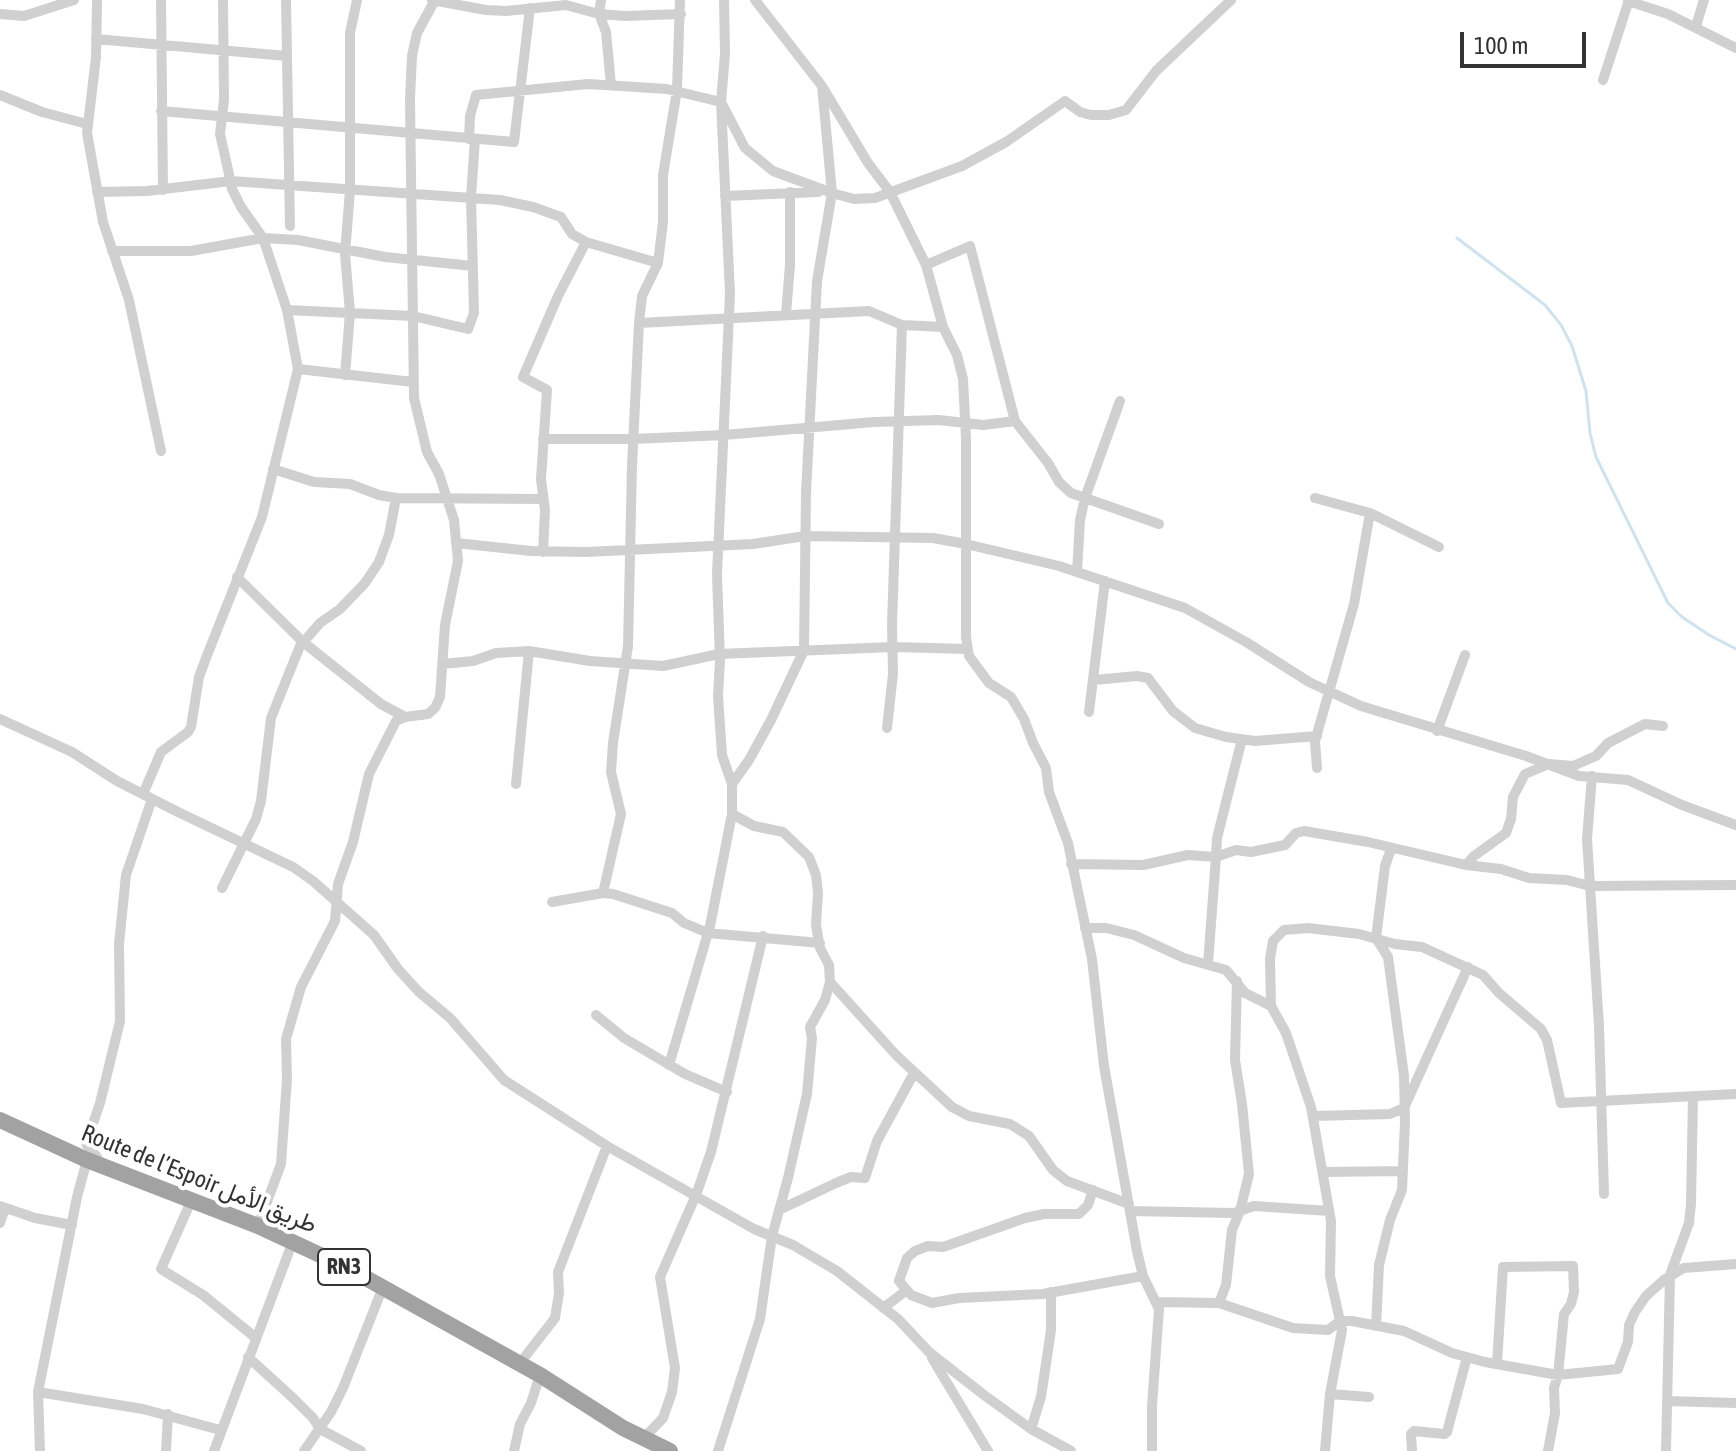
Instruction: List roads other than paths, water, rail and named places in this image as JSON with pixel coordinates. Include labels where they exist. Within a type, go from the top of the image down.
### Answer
[{"type":"highway","name":"Route de l’Espoir طريق الأمل","points":[[0,1120],[93,1162],[293,1241],[520,1363],[643,1439],[670,1451]]},
{"type":"street","points":[[34,0],[34,13]]},
{"type":"street","points":[[0,14],[24,16],[74,0]]},
{"type":"street","points":[[97,0],[87,124],[97,192],[129,300],[161,451]]},
{"type":"street","points":[[161,0],[163,190]]},
{"type":"street","points":[[40,1451],[38,1392],[72,1225],[97,1157],[86,1144],[100,1103],[120,1021],[119,944],[126,875],[161,752],[191,727],[199,677],[262,517],[298,369],[287,310],[263,238],[241,207],[231,181],[220,134],[225,51],[223,0]]},
{"type":"street","points":[[286,0],[290,226]]},
{"type":"street","points":[[345,375],[350,313],[345,250],[350,190],[350,33],[357,0]]},
{"type":"street","points":[[258,1226],[281,1164],[287,1079],[286,1039],[301,987],[335,921],[338,884],[353,842],[369,774],[396,721],[428,714],[440,697],[445,625],[458,561],[454,520],[439,474],[427,452],[418,420],[413,382],[411,134],[412,56],[417,33],[434,0],[486,10],[566,5],[599,14],[681,14]]},
{"type":"street","points":[[601,0],[599,14],[606,32],[611,85]]},
{"type":"street","points":[[603,893],[621,814],[611,772],[626,664],[639,323],[642,296],[658,263],[663,222],[663,175],[677,93],[680,0]]},
{"type":"street","points":[[669,1065],[708,933],[732,814],[732,784],[722,755],[718,696],[719,545],[730,294],[721,102],[725,54],[724,0]]},
{"type":"street","points":[[755,0],[822,86],[868,163],[890,192],[926,265],[943,327],[957,355],[963,379],[965,422],[968,649],[977,670],[989,683],[1011,697],[1024,719],[1046,768],[1049,792],[1068,843],[1092,959],[1104,1066],[1143,1276],[1159,1309],[1152,1451]]},
{"type":"street","points":[[721,102],[745,148],[773,171],[854,199],[875,198],[962,166],[1006,142],[1065,101],[1080,112],[1091,115],[1109,115],[1126,110],[1156,71],[1231,0]]},
{"type":"street","points":[[1696,26],[1704,0]]},
{"type":"street","points":[[1603,80],[1628,1],[1696,26],[1736,48]]},
{"type":"street","points":[[161,111],[514,142],[530,8]]},
{"type":"street","points":[[96,39],[286,56]]},
{"type":"street","points":[[287,310],[413,316],[468,329],[474,313],[470,116],[476,95],[588,84],[667,89],[721,102]]},
{"type":"street","points":[[732,784],[771,720],[804,650],[805,536],[817,281],[832,193],[822,86]]},
{"type":"street","points":[[0,95],[42,112],[87,124]]},
{"type":"street","points":[[97,192],[163,190],[231,181],[471,197],[533,207],[561,217],[572,234],[586,242],[658,263]]},
{"type":"street","points":[[786,314],[790,192]]},
{"type":"street","points":[[725,196],[832,193]]},
{"type":"street","points":[[112,251],[191,251],[263,238],[298,240],[385,257],[473,266]]},
{"type":"street","points":[[543,552],[541,479],[547,390],[523,377],[558,296],[586,242]]},
{"type":"street","points":[[926,265],[970,246],[1015,421],[1059,482],[1071,493],[1159,524]]},
{"type":"street","points":[[639,323],[869,311],[902,325],[943,327]]},
{"type":"street","points":[[887,728],[893,674],[902,325]]},
{"type":"street","points":[[298,369],[413,382]]},
{"type":"street","points":[[1077,572],[1080,520],[1085,498],[1120,401]]},
{"type":"street","points":[[543,439],[724,435],[899,421],[983,425],[1015,421]]},
{"type":"street","points":[[273,469],[314,482],[350,484],[396,498],[543,499]]},
{"type":"street","points":[[222,888],[261,801],[271,718],[278,696],[303,642],[320,623],[349,600],[379,562],[389,535],[396,498]]},
{"type":"street","points":[[1315,498],[1370,513],[1439,547]]},
{"type":"street","points":[[1317,768],[1317,736],[1354,604],[1370,513]]},
{"type":"street","points":[[456,543],[543,552],[753,544],[805,536],[933,538],[966,544],[1077,572],[1185,608],[1309,682],[1361,706],[1579,776],[1628,780],[1736,825]]},
{"type":"street","points":[[237,577],[303,642],[370,696],[405,717]]},
{"type":"street","points":[[1089,712],[1105,581]]},
{"type":"street","points":[[443,664],[473,661],[496,653],[529,651],[663,666],[719,654],[893,647],[968,649]]},
{"type":"street","points":[[516,784],[529,651]]},
{"type":"street","points":[[1437,731],[1465,655]]},
{"type":"street","points":[[1094,680],[1137,676],[1148,678],[1173,711],[1195,728],[1242,739],[1294,740],[1317,736]]},
{"type":"street","points":[[0,719],[72,752],[148,796],[293,867],[374,935],[409,981],[450,1018],[504,1080],[607,1146],[754,1229],[837,1271],[883,1308],[929,1352],[1031,1429],[1071,1451]]},
{"type":"street","points":[[1466,865],[1506,833],[1513,797],[1525,774],[1549,764],[1573,766],[1596,756],[1608,743],[1645,724],[1663,726]]},
{"type":"street","points":[[1208,964],[1217,838],[1242,739]]},
{"type":"street","points":[[1592,776],[1587,839],[1604,1194]]},
{"type":"street","points":[[718,1451],[760,1319],[772,1236],[807,1094],[812,1038],[810,1027],[825,1000],[830,982],[829,965],[816,925],[818,893],[816,875],[809,857],[783,832],[754,826],[732,814]]},
{"type":"street","points":[[1071,864],[1143,865],[1188,855],[1216,857],[1236,850],[1251,852],[1285,845],[1296,833],[1304,831],[1466,865],[1501,869],[1529,878],[1567,880],[1590,886],[1736,885]]},
{"type":"street","points":[[1376,1326],[1379,1265],[1390,1220],[1402,1190],[1404,1076],[1388,957],[1376,938],[1385,866],[1391,849]]},
{"type":"street","points":[[552,902],[603,893],[660,908],[708,933],[820,943]]},
{"type":"street","points":[[1085,928],[1106,928],[1134,935],[1170,953],[1226,970],[1245,993],[1271,1006]]},
{"type":"street","points":[[1325,1451],[1330,1394],[1342,1330],[1330,1276],[1329,1211],[1313,1116],[1286,1033],[1271,1006],[1271,950],[1273,941],[1284,930],[1308,928],[1359,934],[1422,947],[1483,975],[1541,1029],[1547,1040],[1561,1103],[1736,1094]]},
{"type":"street","points":[[643,1439],[663,1418],[672,1392],[673,1355],[660,1277],[711,1152],[763,936]]},
{"type":"street","points":[[1313,1116],[1390,1114],[1404,1108],[1468,967]]},
{"type":"street","points":[[1219,1303],[1226,1285],[1232,1230],[1249,1174],[1235,1060],[1237,981]]},
{"type":"street","points":[[830,982],[914,1073],[952,1107],[969,1116],[1010,1124],[1029,1136],[1053,1170],[1067,1181],[1130,1208],[1234,1213],[1254,1206],[1329,1211]]},
{"type":"street","points":[[596,1015],[624,1038],[669,1065],[727,1092]]},
{"type":"street","points":[[779,1210],[851,1177],[865,1178],[877,1141],[914,1073]]},
{"type":"street","points":[[1666,1451],[1670,1275],[1689,1223],[1693,1096]]},
{"type":"street","points":[[520,1363],[555,1318],[558,1272],[607,1146]]},
{"type":"street","points":[[1324,1172],[1402,1171]]},
{"type":"street","points":[[1093,1190],[1088,1205],[1079,1214],[1044,1214],[1025,1218],[943,1247],[928,1246],[915,1251],[907,1258],[899,1281],[911,1295],[932,1303],[959,1298],[1051,1292],[1143,1276]]},
{"type":"street","points":[[192,1199],[161,1269],[203,1295],[256,1338]]},
{"type":"street","points":[[0,1223],[2,1207],[35,1218],[72,1225]]},
{"type":"street","points":[[214,1451],[293,1241]]},
{"type":"street","points":[[1156,1302],[1219,1303],[1293,1328],[1328,1330],[1340,1321],[1404,1331],[1467,1357],[1558,1375],[1618,1369],[1628,1342],[1629,1325],[1646,1296],[1670,1275],[1684,1268],[1736,1264]]},
{"type":"street","points":[[1497,1364],[1503,1267],[1573,1266],[1574,1292],[1564,1314],[1554,1388],[1555,1413],[1548,1451]]},
{"type":"street","points":[[304,1451],[343,1388],[383,1287]]},
{"type":"street","points":[[883,1308],[907,1290]]},
{"type":"street","points":[[1031,1429],[1041,1397],[1051,1330],[1051,1292]]},
{"type":"street","points":[[929,1352],[988,1451]]},
{"type":"street","points":[[248,1357],[303,1408],[320,1429],[361,1451]]},
{"type":"street","points":[[1412,1451],[1411,1434],[1414,1431],[1447,1432],[1467,1357]]},
{"type":"street","points":[[514,1451],[520,1424],[540,1375]]},
{"type":"street","points":[[38,1392],[168,1414],[220,1430]]},
{"type":"street","points":[[1330,1394],[1369,1397]]},
{"type":"street","points":[[1668,1401],[1736,1403]]},
{"type":"street","points":[[166,1451],[168,1414]]},
{"type":"waterway","points":[[1457,238],[1545,305],[1561,325],[1572,346],[1586,391],[1596,457],[1668,603],[1682,617],[1736,649]]}]
